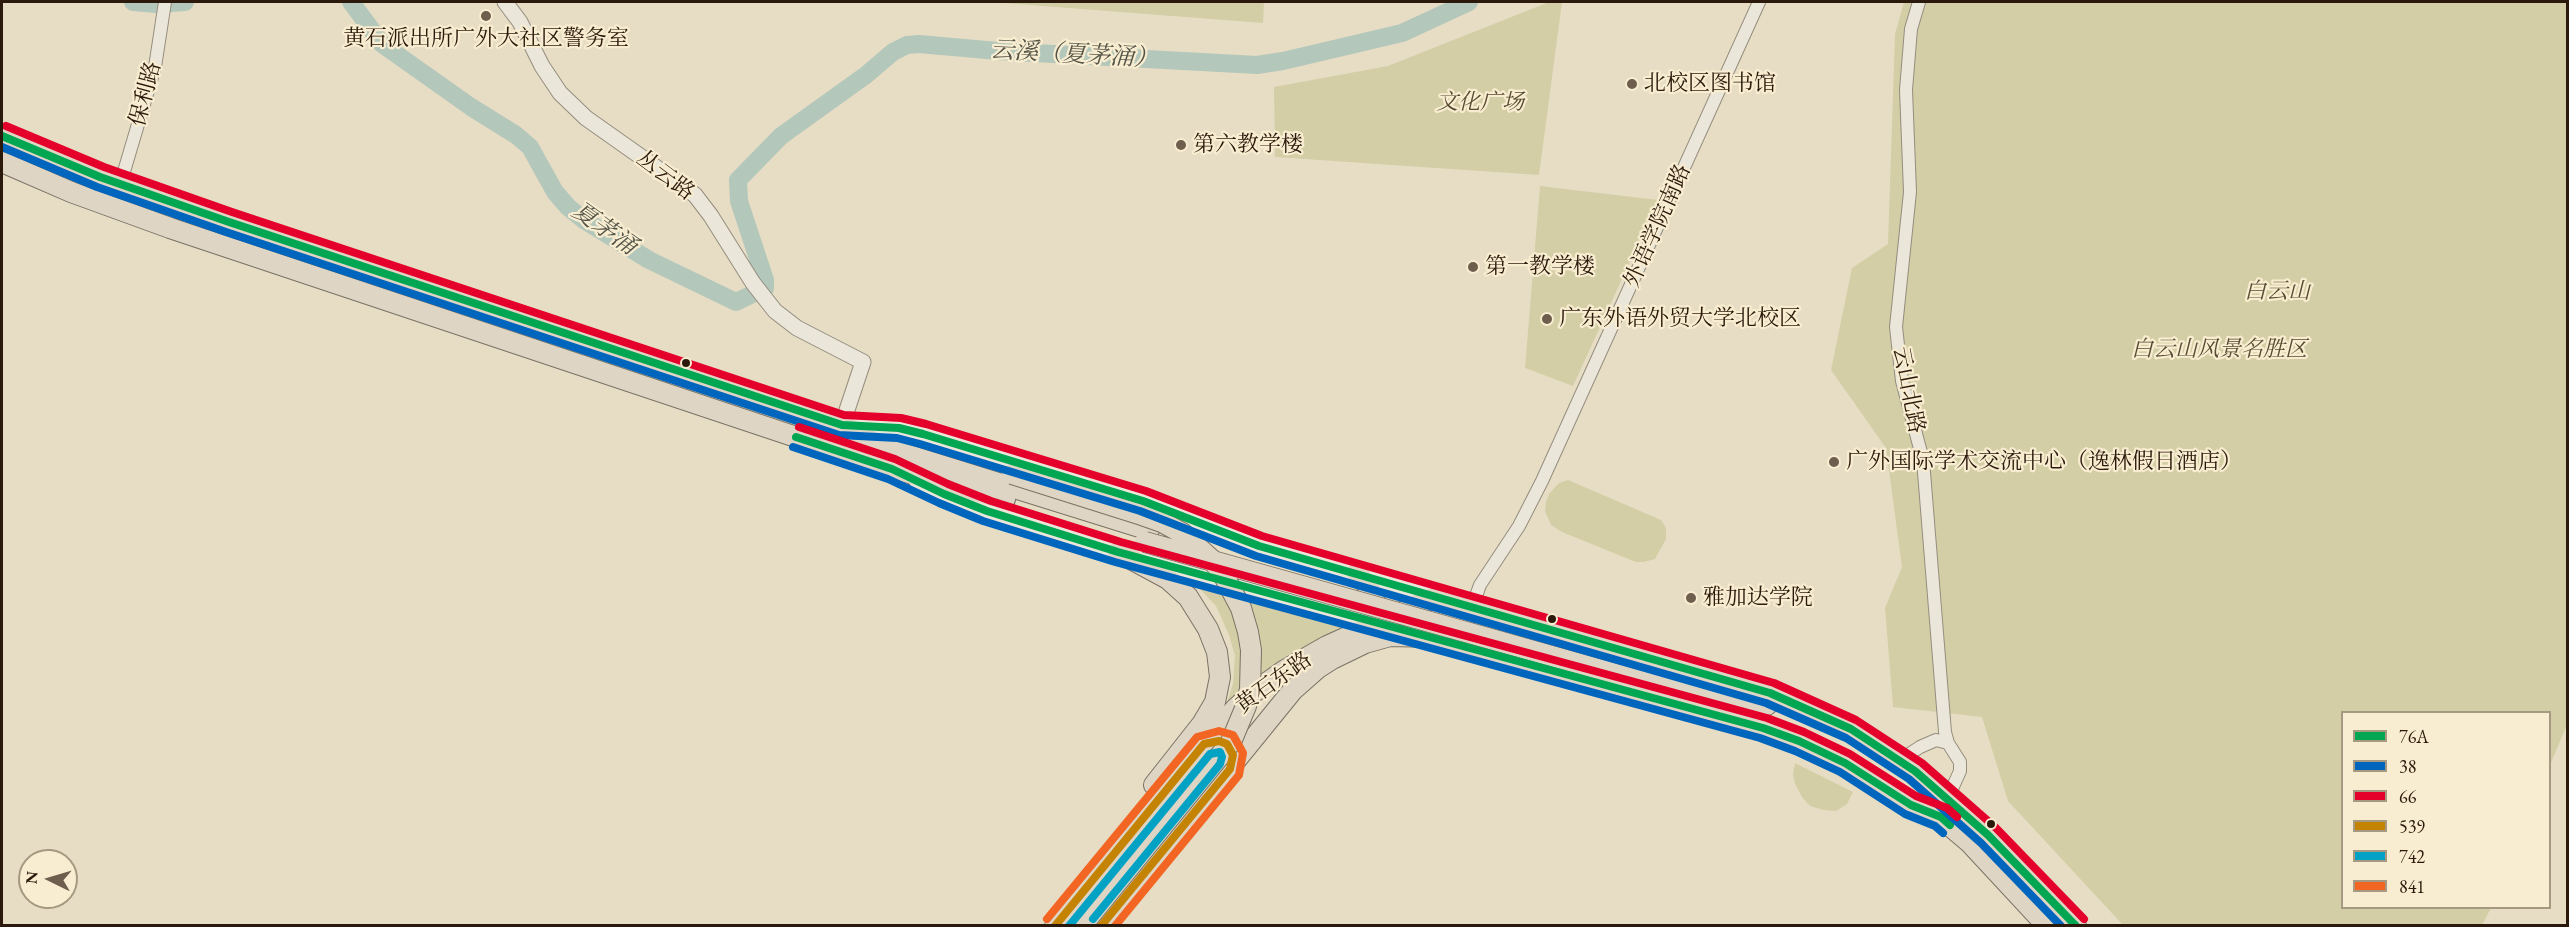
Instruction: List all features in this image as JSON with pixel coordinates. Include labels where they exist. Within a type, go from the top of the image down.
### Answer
[{"type":"highway","points":[[2,136],[120,184],[842,425],[912,443],[1142,515],[1162,522],[1182,533],[1212,560],[1223,574],[1241,608],[1251,650],[1250,689],[1246,706],[1231,742],[1089,925]]},
{"type":"highway","points":[[2,162],[71,192],[170,228],[892,469],[1147,537],[1638,675],[1799,727],[1865,762],[1988,835],[2076,926]]},
{"type":"highway","points":[[842,425],[869,440],[902,453],[1147,537]]},
{"type":"highway","points":[[1078,896],[1127,820],[1206,718],[1218,690],[1220,677],[1217,652],[1196,607],[1168,579],[1118,552]]},
{"type":"highway","points":[[1357,573],[1368,586],[1376,603],[1376,623],[1365,643]]},
{"type":"highway","points":[[1435,597],[1770,693],[1851,729],[1928,782],[1969,842],[2042,923]]},
{"type":"highway","name":"黄石东路","points":[[1055,926],[1236,708],[1268,682],[1327,646],[1435,597]]},
{"type":"highway","name":"黄石东路","points":[[1089,925],[1230,769],[1279,706],[1306,678],[1332,659],[1380,637],[1400,635],[1434,637],[1763,728],[1821,751],[1868,776],[1911,805],[1944,808]]},
{"type":"highway","points":[[1638,675],[1773,707],[1899,761]]},
{"type":"highway","points":[[1204,744],[1219,741],[1230,747],[1233,755],[1230,769]]},
{"type":"highway","points":[[2057,906],[2085,926]]},
{"type":"main road","points":[[842,425],[899,428],[923,434],[1143,501],[1259,546],[1435,597]]},
{"type":"main road","points":[[892,469],[944,494],[987,511],[1118,552],[1351,617],[1434,637]]},
{"type":"main road","points":[[1351,617],[1361,607],[1365,597],[1363,584],[1357,573]]},
{"type":"street","name":"保利路","points":[[120,184],[155,68],[165,2]]},
{"type":"street","name":"丛云路","points":[[505,2],[520,22],[548,76],[568,102],[586,118],[680,184],[706,210],[766,301],[789,323],[862,362],[842,425]]},
{"type":"street","name":"外语学院南路","points":[[1459,644],[1470,607],[1480,585],[1519,525],[1542,481],[1759,2]]},
{"type":"street","name":"云山北路","points":[[1919,2],[1911,29],[1906,90],[1910,192],[1896,327],[1902,381],[1923,460],[1945,732],[1948,743],[1960,762],[1960,771],[1944,808]]},
{"type":"street","points":[[1899,761],[1920,747],[1936,740],[1948,743]]},
{"type":"green space","points":[[991,2],[1264,2],[1263,23]]},
{"type":"green space","name":"文化广场","points":[[1549,2],[1562,2],[1539,175],[1275,157],[1274,87],[1388,66]]},
{"type":"green space","name":"白云山","points":[[1904,2],[2567,2],[2567,725],[2551,763],[2551,711],[2341,711],[2341,909],[2490,909],[2482,925],[2123,925],[2008,801],[1982,717],[1893,707],[1885,608],[1902,567],[1886,448],[1831,370],[1852,268],[1888,244],[1895,34]]},
{"type":"green space","points":[[1540,186],[1658,200],[1573,386],[1525,368]]},
{"type":"green space","points":[[1568,480],[1661,520],[1666,528],[1666,539],[1655,559],[1636,562],[1562,532],[1551,525],[1545,511],[1549,494],[1559,483]]},
{"type":"green space","points":[[1194,583],[1345,626],[1284,658],[1260,676],[1222,718],[1233,684],[1235,656],[1229,635],[1216,606]]},
{"type":"green space","points":[[1795,763],[1853,792],[1847,804],[1836,811],[1810,806],[1795,784],[1793,774]]},
{"type":"waterway","name":"夏茅涌","points":[[133,2],[156,4],[185,2]]},
{"type":"waterway","name":"云溪（夏茅涌）","points":[[351,2],[382,44],[471,107],[516,135],[530,147],[555,192],[584,220],[649,260],[736,302],[765,288],[765,280],[739,201],[738,180],[781,136],[866,75],[893,52],[907,45],[1257,65],[1402,33],[1469,2]]},
{"type":"transit line","name":"66","points":[[6,126],[104,167],[232,212],[844,415],[901,418],[926,424],[1146,491],[1262,536],[1774,683],[1856,720],[1922,763],[1996,828],[2084,919]]},
{"type":"transit line","name":"76A","points":[[2,136],[100,177],[229,222],[842,425],[899,428],[923,434],[1143,501],[1259,546],[1770,693],[1851,729],[1915,771],[1988,835],[2076,926]]},
{"type":"transit line","name":"38","points":[[2,147],[97,187],[226,232],[839,435],[897,438],[920,444],[1140,511],[1256,556],[1766,703],[1846,738],[1909,779],[1981,843],[2061,926]]},
{"type":"transit line","name":"66","points":[[799,427],[895,459],[991,501],[1121,542],[1767,718],[1804,732],[1850,754],[1916,796],[1947,808],[1957,817]]},
{"type":"transit line","name":"76A","points":[[796,437],[892,469],[944,494],[987,511],[1118,552],[1763,728],[1799,741],[1845,763],[1911,805],[1941,817],[1950,825]]},
{"type":"transit line","name":"38","points":[[793,447],[888,479],[983,521],[1115,562],[1760,738],[1840,772],[1905,814],[1935,826],[1943,833]]},
{"type":"transit line","name":"841","points":[[1047,919],[1197,737],[1219,731],[1233,735],[1243,753],[1239,775],[1115,926]]},
{"type":"transit line","name":"539","points":[[1055,926],[1204,744],[1219,741],[1227,744],[1233,755],[1230,769],[1101,926]]},
{"type":"transit line","name":"742","points":[[1069,926],[1210,754],[1220,752],[1222,757],[1220,764],[1093,919]]},
{"type":"place","name":"黄石派出所广外大社区警务室","points":[[486,16]]},
{"type":"place","name":"北校区图书馆","points":[[1632,84]]},
{"type":"place","name":"第六教学楼","points":[[1181,145]]},
{"type":"place","name":"第一教学楼","points":[[1473,267]]},
{"type":"place","name":"广东外语外贸大学北校区","points":[[1547,319]]},
{"type":"place","name":"广外国际学术交流中心（逸林假日酒店）","points":[[1834,462]]},
{"type":"place","name":"雅加达学院","points":[[1691,598]]},
{"type":"park label","name":"白云山风景名胜区","points":[[2219,350]]}]
